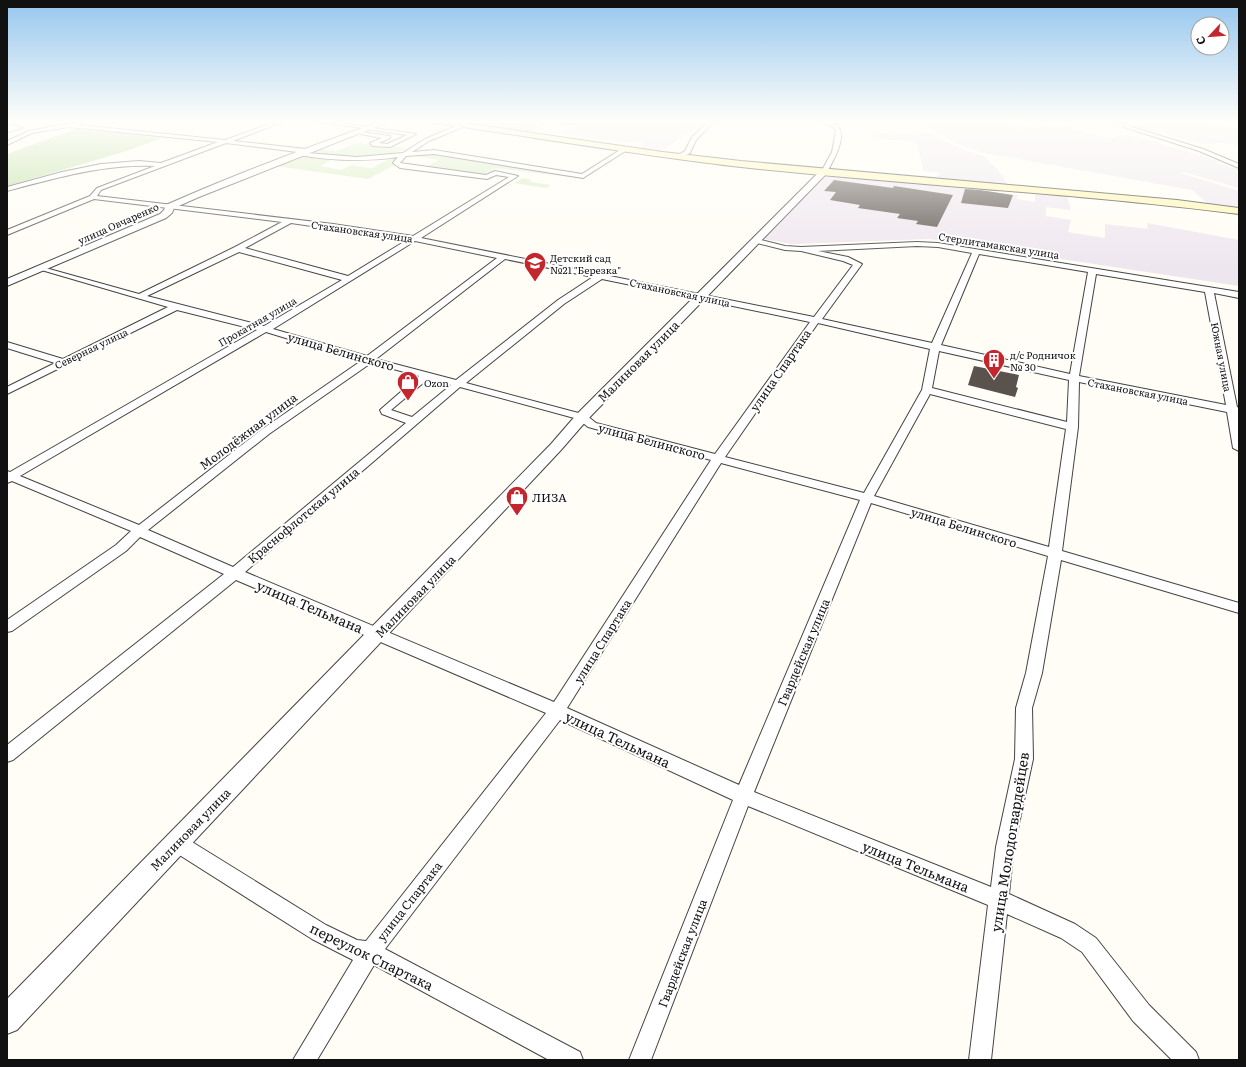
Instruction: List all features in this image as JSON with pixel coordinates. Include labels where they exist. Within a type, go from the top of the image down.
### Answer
[{"type":"main road","points":[[803,170],[1111,197],[1239,211]]},
{"type":"street","points":[[7,190],[40,179],[83,170]]},
{"type":"street","points":[[7,232],[93,197],[99,189],[147,170]]},
{"type":"street","name":"улица Овчаренко","points":[[7,283],[163,216],[168,211],[169,207],[255,170]]},
{"type":"street","name":"Прокатная улица","points":[[8,477],[265,328],[278,324],[412,238],[515,176],[495,173],[487,177],[430,170]]},
{"type":"street","points":[[544,170],[583,176],[593,170]]},
{"type":"street","name":"Малиновая улица","points":[[7,1020],[378,635],[556,447],[582,417],[824,172]]},
{"type":"street","name":"Стахановская улица","points":[[93,197],[288,222],[350,228],[412,238],[702,296],[1074,378],[1235,410]]},
{"type":"street","points":[[141,296],[238,249],[288,222]]},
{"type":"street","name":"Стерлитамакская улица","points":[[756,240],[785,248],[801,249],[917,244],[977,251],[1239,295]]},
{"type":"street","points":[[238,249],[349,279]]},
{"type":"street","name":"улица Спартака","points":[[304,1060],[370,952],[557,711],[717,460],[816,320],[858,264],[845,259],[801,249]]},
{"type":"street","name":"Гвардейская улица","points":[[640,1060],[743,796],[867,498],[927,390],[935,348],[977,251]]},
{"type":"street","name":"Молодёжная улица","points":[[7,627],[120,548],[140,530],[265,432],[369,360],[504,256]]},
{"type":"street","name":"улица Белинского","points":[[42,269],[176,307],[265,328],[369,360],[582,417],[592,425],[717,460],[867,498],[1239,608]]},
{"type":"street","name":"улица Молодогвардейцев","points":[[980,1060],[1006,847],[1024,759],[1024,708],[1034,673],[1055,554],[1072,427],[1074,378],[1092,270]]},
{"type":"street","name":"Краснофлотская улица","points":[[7,755],[234,574],[459,383],[561,302],[601,276]]},
{"type":"street","name":"Южная улица","points":[[1209,290],[1235,410],[1239,448]]},
{"type":"street","name":"Северная улица","points":[[7,390],[176,307]]},
{"type":"street","points":[[7,345],[62,362]]},
{"type":"street","points":[[414,422],[386,412],[386,410],[427,375]]},
{"type":"street","points":[[927,390],[1072,427]]},
{"type":"street","name":"улица Тельмана","points":[[8,477],[140,530],[147,536],[234,574],[557,711],[743,796],[999,900],[1068,931],[1089,945],[1141,1013],[1188,1060]]},
{"type":"street","name":"переулок Спартака","points":[[176,843],[319,932],[355,950],[370,952],[572,1060]]},
{"type":"shaded area","points":[[924,170],[998,170],[1008,185],[937,177],[940,173]]},
{"type":"shaded area","points":[[1079,170],[1239,170],[1239,188],[1184,172],[1180,173],[1239,191],[1239,207],[1207,203],[1192,190]]},
{"type":"shaded area","points":[[824,175],[965,188],[978,190],[977,193],[1012,198],[1013,195],[1018,195],[1017,199],[1035,202],[1035,193],[1067,196],[1071,210],[1046,207],[1046,216],[1071,220],[1068,232],[1105,238],[1105,224],[1148,229],[1147,223],[1239,240],[1239,286],[929,239],[792,244],[763,239]]},
{"type":"green space","points":[[7,170],[62,170],[7,186]]},
{"type":"green space","points":[[302,170],[386,170],[368,179]]},
{"type":"green space","points":[[455,170],[492,170],[484,174]]},
{"type":"green space","points":[[510,170],[540,170],[579,176],[576,178]]},
{"type":"green space","points":[[523,178],[532,180],[530,182],[551,185],[546,188],[514,183]]},
{"type":"building","points":[[834,180],[893,188],[894,186],[953,195],[937,227],[916,224],[918,221],[897,218],[900,214],[858,208],[860,205],[830,200],[836,192],[824,191]]},
{"type":"building","points":[[965,189],[1013,195],[1008,208],[961,203]]},
{"type":"building","name":"д/с Родничок № 30","points":[[974,366],[1019,375],[1016,387],[1018,388],[1015,397],[968,385]]},
{"type":"place","name":"Детский сад №21 \"Березка\"","points":[[535,282]]},
{"type":"place","name":"д/с Родничок № 30","points":[[994,380]]},
{"type":"place","name":"Ozon","points":[[408,402]]},
{"type":"place","name":"ЛИЗА","points":[[517,516]]}]
